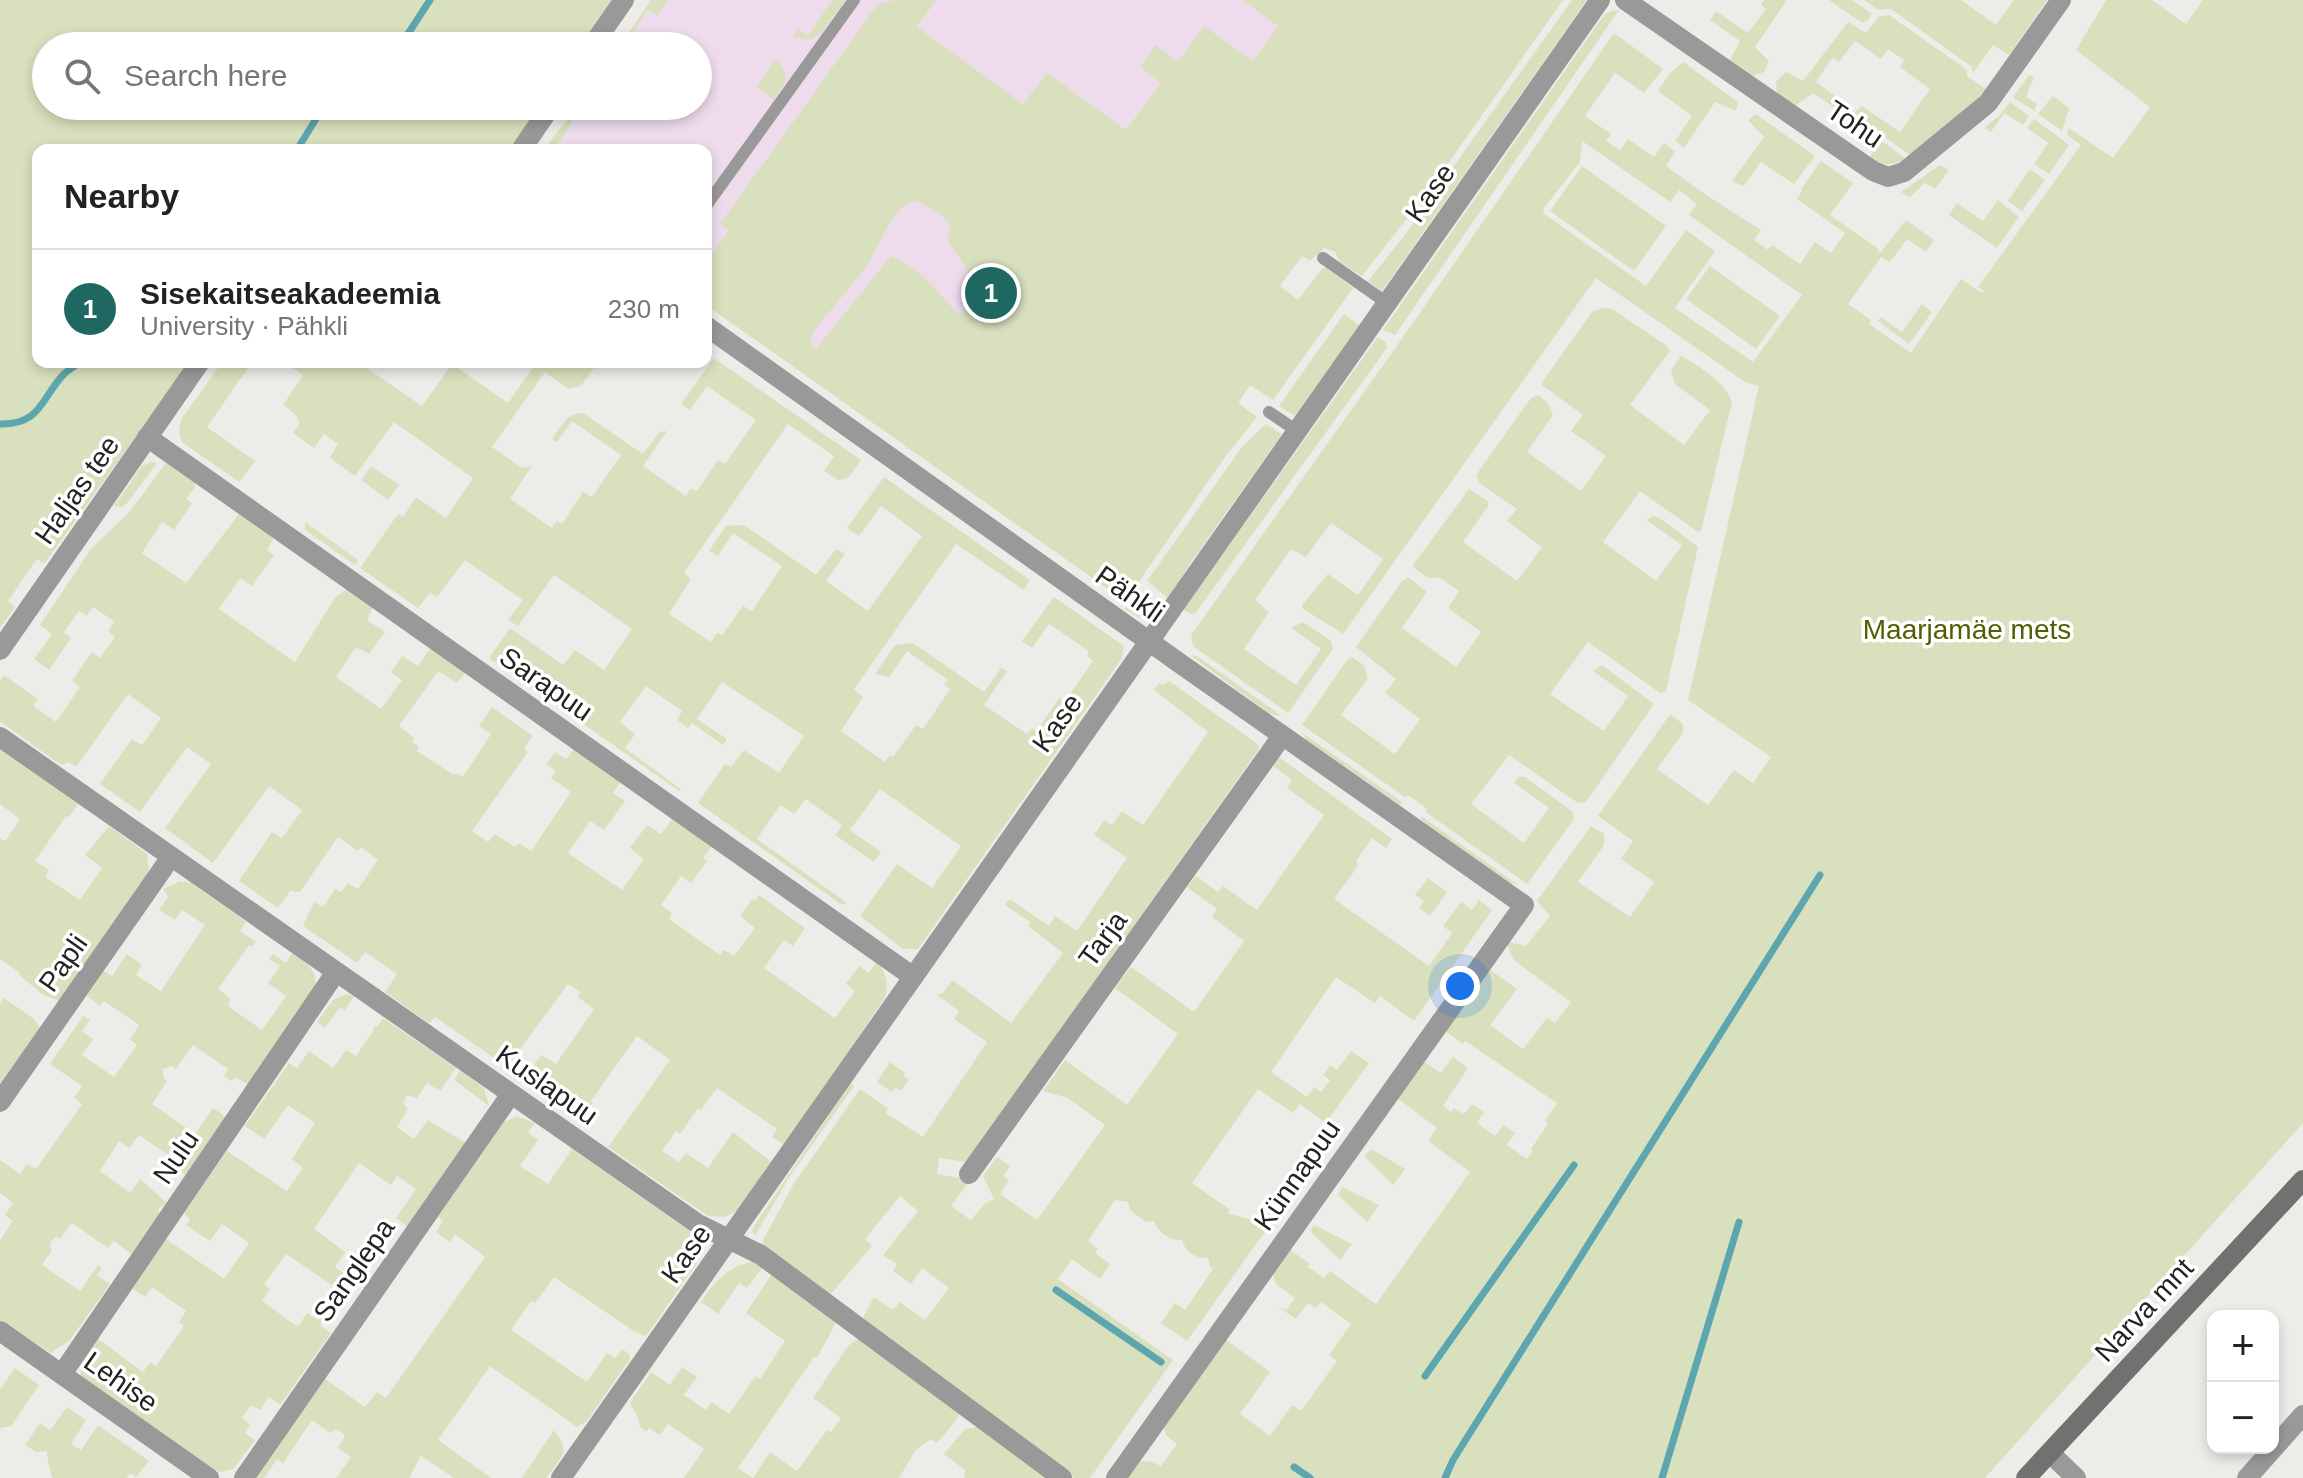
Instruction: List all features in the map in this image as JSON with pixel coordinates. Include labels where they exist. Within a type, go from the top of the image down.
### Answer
[{"type":"main road","name":"Narva mnt","points":[[2026,1478],[2303,1180]]},
{"type":"street","points":[[602,32],[624,0]]},
{"type":"street","name":"Kase","points":[[561,1478],[1600,0]]},
{"type":"street","name":"Tohu","points":[[1625,0],[1873,171],[1888,177],[1904,172],[1988,103],[2061,0]]},
{"type":"street","points":[[525,144],[541,120]]},
{"type":"street","name":"Pähkli","points":[[712,330],[1524,905]]},
{"type":"street","name":"Haljas tee","points":[[0,650],[196,368]]},
{"type":"street","name":"Sarapuu","points":[[147,437],[912,976]]},
{"type":"street","name":"Tarja","points":[[969,1174],[1282,736]]},
{"type":"street","name":"Kuslapuu","points":[[0,737],[698,1224],[761,1255],[1062,1478]]},
{"type":"street","name":"Papli","points":[[0,1102],[171,857]]},
{"type":"street","name":"Künnapuu","points":[[1116,1478],[1524,905]]},
{"type":"street","name":"Nulu","points":[[62,1374],[336,972]]},
{"type":"street","name":"Sanglepa","points":[[244,1478],[511,1094]]},
{"type":"street","name":"Lehise","points":[[0,1331],[209,1478]]},
{"type":"street","points":[[2247,1478],[2303,1415]]},
{"type":"street","points":[[2050,1453],[2076,1478]]},
{"type":"lane","points":[[712,198],[854,0]]},
{"type":"lane","points":[[1323,258],[1387,303]]},
{"type":"lane","points":[[1269,412],[1297,431]]},
{"type":"shaded area","points":[[655,0],[1543,0],[1321,231],[1279,287],[1251,384],[1238,403],[1251,413],[1124,595],[712,303],[712,144],[558,144],[574,120],[712,120],[712,32],[633,32]]},
{"type":"green space","points":[[0,0],[617,0],[595,32],[32,32],[32,120],[531,120],[513,144],[32,144],[32,368],[183,368],[44,564],[37,559],[8,601],[15,607],[0,628]]},
{"type":"green space","points":[[651,0],[668,0],[657,16],[648,10],[633,32],[629,32]]},
{"type":"green space","points":[[832,0],[846,0],[821,33],[810,40],[793,36],[798,28],[808,36]]},
{"type":"green space","points":[[894,0],[936,0],[917,27],[1023,104],[1047,73],[1126,130],[1161,83],[1140,67],[1156,45],[1178,62],[1204,26],[1253,61],[1278,26],[1242,0],[1563,0],[1433,185],[1362,276],[1340,262],[1335,252],[1324,248],[1310,261],[1302,256],[1280,286],[1298,300],[1326,268],[1353,288],[1273,400],[1250,385],[1238,403],[1257,417],[1225,457],[1138,583],[1122,599],[712,309],[712,253],[729,230],[720,224],[877,5]],"holes":[[[918,201],[943,217],[951,227],[947,240],[966,269],[973,289],[973,298],[959,315],[920,274],[891,256],[816,349],[810,343],[813,332],[866,267],[901,209]]]},
{"type":"green space","points":[[1572,0],[1587,0],[1382,291],[1368,281],[1404,236]]},
{"type":"green space","points":[[1764,0],[1787,0],[1755,47],[1769,61],[1764,72],[1753,76],[1730,60],[1740,41],[1710,20],[1716,11],[1748,33],[1766,9],[1761,5]]},
{"type":"green space","points":[[1829,0],[1852,0],[1872,14],[1862,23]]},
{"type":"green space","points":[[1864,0],[1961,0],[1996,25],[2014,0],[2047,0],[2009,55],[1993,45],[1973,73],[1972,67],[1891,9],[1878,10]]},
{"type":"green space","name":"Maarjamäe mets","points":[[2106,0],[2152,0],[2186,24],[2203,0],[2303,0],[2303,1123],[1985,1478],[1128,1478],[1141,1461],[1161,1466],[1177,1444],[1166,1435],[1164,1428],[1225,1339],[1270,1372],[1240,1414],[1270,1436],[1292,1405],[1301,1411],[1337,1361],[1329,1355],[1351,1324],[1321,1302],[1316,1308],[1308,1303],[1296,1319],[1278,1307],[1287,1310],[1295,1298],[1276,1284],[1273,1274],[1290,1250],[1324,1278],[1330,1271],[1376,1304],[1470,1172],[1428,1141],[1437,1128],[1397,1098],[1423,1061],[1441,1073],[1453,1057],[1468,1068],[1443,1106],[1451,1112],[1454,1108],[1464,1114],[1472,1104],[1484,1112],[1477,1123],[1495,1136],[1504,1125],[1515,1133],[1507,1145],[1527,1159],[1533,1151],[1531,1149],[1548,1124],[1545,1121],[1557,1103],[1465,1041],[1463,1044],[1445,1031],[1489,969],[1517,989],[1490,1025],[1523,1049],[1547,1018],[1555,1023],[1571,1002],[1513,959],[1507,944],[1526,946],[1550,916],[1537,901],[1591,826],[1604,834],[1604,845],[1578,882],[1630,917],[1654,882],[1621,859],[1633,841],[1598,816],[1668,717],[1671,715],[1683,724],[1683,733],[1657,769],[1708,805],[1734,770],[1753,783],[1771,757],[1688,700],[1759,386],[1745,382],[1596,278],[1343,634],[1302,608],[1302,605],[1328,574],[1358,595],[1383,559],[1331,523],[1306,557],[1291,549],[1255,600],[1269,612],[1244,649],[1296,685],[1321,649],[1291,628],[1303,622],[1331,641],[1333,649],[1288,713],[1193,646],[1191,635],[1614,33],[1663,69],[1644,93],[1615,73],[1585,116],[1611,134],[1606,141],[1620,150],[1628,139],[1654,157],[1664,143],[1675,152],[1666,166],[1761,230],[1754,240],[1768,250],[1772,245],[1800,264],[1815,242],[1831,253],[1845,233],[1797,199],[1821,161],[1853,183],[1830,215],[1880,253],[1906,220],[1934,240],[1926,252],[1907,239],[1890,262],[1881,257],[1848,304],[1871,320],[1869,324],[1911,353],[1961,279],[1982,293],[1984,291],[1978,287],[2081,145],[2067,135],[2069,128],[2113,158],[2150,107],[2076,50]],"holes":[[[1582,141],[1670,202],[1679,190],[1697,204],[1689,215],[1802,295],[1753,362],[1675,308],[1715,251],[1686,230],[1646,286],[1543,213],[1580,162]]]},
{"type":"green space","points":[[1619,10],[1395,335],[1383,330],[1604,15]]},
{"type":"green space","points":[[1889,15],[1967,70],[1967,76],[1986,89],[1910,155],[1853,114],[1862,106],[1900,132],[1930,89],[1900,67],[1904,60],[1888,49],[1881,59],[1855,41],[1839,62],[1832,58],[1816,82],[1846,104],[1841,112],[1813,93],[1795,106],[1777,93],[1776,82],[1786,72],[1803,81],[1848,22],[1866,33],[1878,17]]},
{"type":"green space","points":[[775,60],[784,70],[785,79],[774,100],[756,87]]},
{"type":"green space","points":[[1683,62],[1738,102],[1736,111],[1715,102],[1684,148],[1675,141],[1692,116],[1658,91],[1669,74]]},
{"type":"green space","points":[[2029,75],[2034,77],[2026,97],[2037,104],[2034,111],[2013,97]]},
{"type":"green space","points":[[2053,96],[2069,108],[2062,131],[2038,114]]},
{"type":"green space","points":[[2010,102],[2029,116],[2023,125],[2004,113],[1991,132],[1984,128],[2000,115]]},
{"type":"green space","points":[[1754,115],[1815,156],[1794,184],[1761,162],[1744,186],[1732,181],[1764,137],[1748,120]]},
{"type":"green space","points":[[2034,119],[2069,145],[2049,174],[2034,164],[2048,143],[2027,128]]},
{"type":"green space","points":[[566,120],[574,120],[558,144],[548,144]]},
{"type":"green space","points":[[1878,138],[1906,159],[1887,164],[1869,159]]},
{"type":"green space","points":[[1940,165],[1949,170],[1935,189],[1925,183],[1910,197],[1901,192]]},
{"type":"green space","points":[[1582,166],[1666,226],[1634,271],[1550,211]]},
{"type":"green space","points":[[2030,169],[2045,180],[2022,211],[2008,201]]},
{"type":"green space","points":[[1998,200],[2019,217],[1997,248],[1949,215],[1957,203],[1983,221]]},
{"type":"green space","points":[[1710,266],[1780,316],[1756,349],[1686,299]]},
{"type":"green space","points":[[1922,304],[1932,312],[1909,344],[1878,321],[1881,317],[1902,332]]},
{"type":"green space","points":[[1602,308],[1612,309],[1666,345],[1670,351],[1630,405],[1684,445],[1710,410],[1675,384],[1671,370],[1681,356],[1718,381],[1732,402],[1701,531],[1698,532],[1640,491],[1603,542],[1656,581],[1682,545],[1646,520],[1653,516],[1660,518],[1698,547],[1666,691],[1660,693],[1588,642],[1550,694],[1604,731],[1628,696],[1593,671],[1602,665],[1654,704],[1586,802],[1578,803],[1509,755],[1471,804],[1524,843],[1549,808],[1514,783],[1519,777],[1525,777],[1572,811],[1574,819],[1527,884],[1427,813],[1425,807],[1408,795],[1405,797],[1302,725],[1352,657],[1364,665],[1368,678],[1341,715],[1395,754],[1420,719],[1385,693],[1396,679],[1356,647],[1402,581],[1408,577],[1427,592],[1402,628],[1456,667],[1481,632],[1448,608],[1459,591],[1440,578],[1428,578],[1413,565],[1469,489],[1489,502],[1463,542],[1517,581],[1542,547],[1507,521],[1517,509],[1479,483],[1476,475],[1531,398],[1538,395],[1548,403],[1553,415],[1527,452],[1581,491],[1606,456],[1571,431],[1583,415],[1542,385],[1592,312]]},
{"type":"green space","points":[[1344,314],[1359,325],[1295,416],[1279,406]]},
{"type":"green space","points":[[1378,337],[1386,342],[1387,348],[1194,615],[1183,610]]},
{"type":"green space","points":[[714,358],[861,460],[848,478],[838,480],[824,471],[834,456],[788,424],[684,573],[691,579],[669,614],[711,642],[717,633],[722,635],[743,606],[752,611],[782,566],[733,533],[718,556],[709,551],[726,526],[744,525],[816,575],[836,549],[845,554],[826,581],[868,611],[922,536],[881,506],[859,536],[847,528],[884,477],[1030,580],[1024,590],[956,544],[854,689],[863,697],[841,731],[885,762],[890,755],[893,757],[916,725],[923,729],[950,689],[944,684],[948,680],[907,651],[889,677],[875,674],[895,645],[913,643],[984,692],[1001,668],[1007,671],[984,705],[1027,734],[1032,728],[1037,731],[1059,698],[1065,701],[1093,661],[1087,656],[1089,651],[1049,624],[1032,648],[1022,641],[1054,597],[1124,646],[1122,658],[918,949],[903,949],[860,916],[897,864],[932,888],[961,846],[880,789],[850,830],[881,852],[874,862],[835,835],[842,825],[806,799],[794,814],[780,805],[757,839],[847,903],[842,905],[698,803],[725,764],[731,767],[744,750],[779,773],[804,736],[722,682],[697,719],[727,739],[723,745],[692,723],[688,728],[677,720],[682,711],[646,686],[620,722],[635,734],[625,748],[682,790],[679,791],[489,658],[510,628],[563,665],[575,650],[604,670],[632,629],[554,575],[518,626],[508,620],[523,600],[465,560],[437,597],[430,593],[418,608],[360,568],[398,514],[403,517],[416,497],[446,518],[473,478],[394,422],[355,476],[330,458],[338,444],[324,434],[314,448],[293,433],[300,423],[295,414],[283,405],[303,375],[293,368],[367,368],[422,406],[449,368],[458,368],[508,403],[533,368],[594,368],[581,386],[568,389],[545,372],[492,447],[522,468],[532,466],[510,499],[552,528],[557,521],[562,524],[583,492],[592,497],[621,455],[572,421],[557,442],[552,439],[565,421],[577,413],[583,413],[643,454],[660,432],[667,431],[643,466],[686,496],[691,488],[697,491],[718,460],[725,464],[756,420],[707,386],[690,410],[681,404],[707,368],[712,368]]},
{"type":"green space","points":[[218,368],[248,368],[207,427],[255,461],[239,482],[183,443],[179,427]]},
{"type":"green space","points":[[1266,424],[1282,434],[1187,568],[1170,600],[1147,581],[1242,447]]},
{"type":"green space","points":[[157,463],[128,502],[122,507],[114,506],[142,466]]},
{"type":"green space","points":[[166,463],[195,483],[186,499],[192,503],[174,530],[162,522],[142,553],[186,583],[240,513],[274,537],[267,550],[274,555],[252,586],[240,578],[219,609],[295,662],[335,598],[347,589],[373,607],[367,620],[385,632],[369,654],[356,647],[336,677],[381,709],[402,680],[391,672],[402,656],[418,666],[431,647],[466,672],[457,683],[438,671],[399,726],[414,738],[412,742],[419,747],[417,751],[454,775],[463,777],[491,734],[479,726],[492,707],[533,736],[524,748],[528,752],[472,831],[488,842],[495,834],[515,847],[519,843],[531,851],[571,792],[551,778],[556,771],[546,764],[555,752],[566,759],[575,748],[621,781],[613,793],[625,801],[604,830],[590,821],[568,853],[622,890],[644,859],[630,848],[647,825],[661,834],[673,818],[712,846],[703,858],[707,861],[691,883],[681,876],[661,905],[672,913],[669,919],[720,955],[724,950],[734,956],[755,928],[740,916],[752,899],[755,901],[759,895],[805,928],[793,946],[784,940],[764,968],[835,1018],[855,991],[846,984],[859,966],[869,973],[877,961],[886,979],[885,997],[786,1146],[772,1137],[777,1129],[717,1088],[680,1134],[676,1131],[662,1151],[679,1162],[686,1153],[708,1168],[733,1132],[774,1164],[741,1209],[725,1217],[708,1216],[608,1147],[670,1060],[637,1036],[581,1120],[524,1080],[541,1055],[556,1064],[594,1009],[578,997],[580,992],[568,984],[507,1067],[435,1017],[429,1023],[385,992],[397,974],[365,952],[357,963],[303,926],[314,902],[323,907],[335,889],[341,892],[348,883],[358,889],[378,860],[361,847],[358,851],[338,837],[300,892],[290,891],[278,908],[239,881],[272,832],[282,838],[302,810],[269,786],[213,863],[165,828],[211,764],[187,747],[140,812],[100,784],[132,739],[142,745],[161,718],[128,694],[76,767],[69,762],[63,765],[55,761],[0,721],[0,681],[4,675],[38,699],[33,706],[56,722],[80,687],[72,681],[92,652],[100,658],[115,637],[108,631],[114,621],[93,607],[87,616],[79,611],[64,632],[71,638],[49,670],[34,659],[52,634],[40,625],[91,549],[131,510]]},
{"type":"green space","points":[[371,466],[399,485],[388,500],[361,480]]},
{"type":"green space","points":[[305,522],[358,560],[355,565],[305,530]]},
{"type":"green space","points":[[1142,591],[1164,607],[1157,617],[1138,617],[1125,609]]},
{"type":"green space","points":[[1190,655],[1197,656],[1282,716],[1270,714]]},
{"type":"green space","points":[[1169,681],[1258,744],[1259,749],[966,1162],[939,1158],[937,1174],[961,1178],[968,1183],[951,1206],[971,1220],[985,1203],[994,1199],[983,1176],[997,1157],[1010,1166],[1003,1176],[1009,1180],[1000,1194],[1037,1220],[1105,1125],[1068,1098],[1043,1091],[1065,1060],[1127,1105],[1178,1034],[1115,988],[1131,967],[1194,1012],[1244,941],[1212,917],[1217,909],[1187,887],[1196,876],[1218,892],[1223,886],[1257,910],[1324,815],[1287,788],[1292,780],[1269,763],[1279,757],[1392,839],[1386,848],[1372,838],[1356,861],[1358,866],[1334,899],[1429,966],[1452,933],[1443,926],[1461,902],[1472,910],[1479,900],[1492,910],[1414,1021],[1380,996],[1375,1003],[1336,977],[1271,1072],[1307,1097],[1314,1087],[1321,1092],[1330,1080],[1323,1075],[1330,1065],[1337,1070],[1351,1051],[1369,1063],[1326,1123],[1300,1104],[1293,1113],[1258,1089],[1192,1183],[1229,1209],[1229,1214],[1258,1221],[1262,1216],[1271,1223],[1187,1341],[1161,1323],[1175,1303],[1185,1310],[1213,1269],[1208,1258],[1192,1254],[1182,1240],[1165,1235],[1154,1221],[1146,1222],[1130,1210],[1128,1202],[1115,1200],[1088,1241],[1098,1249],[1095,1253],[1110,1264],[1100,1279],[1072,1259],[1058,1279],[1173,1360],[1090,1478],[1074,1478],[861,1322],[874,1297],[893,1310],[900,1302],[925,1320],[949,1288],[922,1268],[911,1284],[893,1271],[897,1264],[883,1255],[918,1211],[900,1196],[865,1239],[872,1246],[830,1295],[763,1246],[763,1240],[793,1185],[860,1089],[888,1108],[886,1113],[923,1137],[987,1042],[954,1019],[959,1011],[937,995],[943,993],[952,980],[1011,1023],[1063,953],[1028,926],[1030,922],[1005,905],[1010,899],[1049,926],[1055,916],[1077,931],[1127,858],[1094,835],[1104,820],[1112,825],[1122,811],[1143,825],[1208,732],[1154,690],[1159,683],[1162,685]]},
{"type":"green space","points":[[1301,732],[1402,802],[1400,805],[1307,740]]},
{"type":"green space","points":[[0,749],[78,804],[35,861],[49,870],[45,877],[80,900],[102,868],[85,855],[109,826],[147,854],[149,871],[60,1001],[43,995],[0,959],[0,838],[5,841],[20,819],[0,804]]},
{"type":"green space","points":[[1421,816],[1518,885],[1507,882],[1421,820]]},
{"type":"green space","points":[[1428,878],[1447,892],[1430,916],[1419,908],[1424,901],[1415,895]]},
{"type":"green space","points":[[180,881],[191,883],[246,922],[240,931],[256,942],[252,947],[249,945],[218,989],[231,999],[228,1006],[262,1030],[286,996],[268,983],[280,966],[269,959],[273,954],[286,963],[292,953],[302,960],[313,971],[316,987],[248,1085],[236,1077],[232,1081],[224,1076],[228,1069],[193,1045],[176,1069],[172,1066],[163,1069],[163,1078],[167,1081],[152,1104],[195,1134],[213,1108],[226,1117],[186,1175],[168,1162],[171,1157],[139,1135],[129,1148],[119,1141],[100,1171],[130,1193],[140,1179],[167,1203],[159,1208],[159,1215],[131,1254],[114,1241],[108,1248],[72,1223],[60,1239],[56,1237],[51,1241],[52,1250],[42,1265],[80,1291],[98,1265],[102,1268],[97,1275],[110,1284],[69,1341],[51,1353],[0,1320],[0,1240],[13,1221],[5,1215],[13,1203],[0,1193],[0,1160],[20,1174],[27,1164],[36,1169],[82,1104],[74,1098],[82,1086],[50,1064],[83,1016],[90,1020],[82,1031],[93,1039],[82,1055],[114,1077],[137,1045],[130,1040],[139,1025],[104,1001],[100,1006],[87,996],[104,971],[112,976],[127,954],[142,965],[136,975],[161,991],[205,925],[182,910],[175,920],[159,910],[168,897],[163,889]]},
{"type":"green space","points":[[346,994],[354,996],[345,1010],[340,1007],[325,1028],[317,1022],[333,1000]]},
{"type":"green space","points":[[4,998],[34,1019],[41,1029],[0,1088],[0,1004]]},
{"type":"green space","points":[[383,1018],[456,1068],[440,1091],[427,1083],[417,1098],[407,1095],[403,1103],[408,1109],[397,1127],[414,1139],[428,1120],[466,1143],[407,1226],[396,1218],[416,1189],[397,1176],[391,1185],[359,1163],[314,1229],[345,1252],[335,1267],[352,1279],[340,1296],[336,1293],[338,1289],[286,1254],[264,1284],[270,1289],[262,1301],[298,1327],[307,1313],[318,1320],[324,1311],[328,1313],[320,1325],[331,1333],[280,1405],[269,1397],[260,1410],[251,1405],[242,1418],[250,1424],[245,1433],[255,1440],[233,1469],[215,1470],[81,1376],[80,1362],[97,1338],[143,1372],[150,1362],[156,1366],[184,1326],[179,1322],[186,1311],[152,1287],[145,1297],[132,1288],[166,1239],[224,1279],[249,1243],[222,1224],[210,1241],[186,1225],[190,1219],[184,1213],[227,1151],[287,1191],[303,1168],[292,1159],[315,1123],[288,1105],[264,1139],[245,1126],[289,1063],[297,1068],[309,1051],[333,1068],[346,1050],[356,1056],[374,1026],[377,1027]]},
{"type":"green space","points":[[890,1062],[909,1079],[901,1091],[896,1088],[892,1092],[877,1082]]},
{"type":"green space","points":[[460,1070],[484,1088],[489,1106],[454,1080]]},
{"type":"green space","points":[[851,1083],[854,1086],[790,1176],[755,1236],[752,1231],[754,1226]]},
{"type":"green space","points":[[517,1116],[535,1123],[528,1132],[538,1140],[520,1166],[548,1184],[572,1149],[690,1231],[700,1250],[697,1263],[646,1336],[635,1332],[554,1277],[535,1303],[531,1301],[511,1330],[587,1382],[607,1353],[616,1358],[622,1349],[629,1354],[630,1359],[586,1422],[577,1427],[490,1366],[438,1440],[491,1478],[454,1478],[421,1456],[409,1478],[336,1478],[351,1457],[338,1448],[344,1434],[336,1429],[330,1433],[312,1420],[283,1463],[277,1459],[264,1478],[255,1478],[325,1379],[365,1407],[377,1392],[386,1398],[485,1257],[455,1234],[450,1242],[436,1232],[443,1221],[438,1217],[504,1122]]},
{"type":"green space","points":[[1371,1149],[1405,1169],[1393,1185],[1364,1156]]},
{"type":"green space","points":[[1342,1187],[1379,1205],[1367,1222],[1338,1195]]},
{"type":"green space","points":[[1314,1225],[1352,1244],[1340,1260],[1312,1233]]},
{"type":"green space","points":[[753,1261],[763,1267],[747,1288],[739,1283],[718,1314],[701,1302],[722,1276]]},
{"type":"green space","points":[[773,1272],[836,1322],[817,1358],[814,1357],[738,1468],[753,1478],[684,1478],[704,1449],[668,1424],[660,1435],[649,1428],[646,1432],[640,1427],[630,1403],[651,1372],[670,1385],[682,1367],[697,1377],[684,1395],[706,1410],[712,1402],[729,1414],[755,1377],[760,1379],[785,1341],[746,1313]]},
{"type":"green space","points":[[858,1339],[959,1413],[937,1443],[931,1439],[915,1451],[899,1478],[753,1478],[770,1452],[797,1471],[827,1430],[831,1432],[841,1418],[813,1398],[848,1346]]},
{"type":"green space","points":[[15,1368],[39,1385],[11,1426],[0,1428],[0,1390]]},
{"type":"green space","points":[[67,1407],[86,1420],[71,1444],[81,1450],[98,1425],[149,1461],[136,1477],[130,1473],[127,1478],[52,1478],[46,1451],[36,1452],[25,1445],[40,1423],[50,1430]]},
{"type":"green space","points":[[978,1427],[1050,1478],[964,1478],[965,1470],[944,1454],[965,1429]]},
{"type":"green space","points":[[554,1430],[562,1444],[560,1460],[546,1478],[522,1478]]},
{"type":"waterway","points":[[409,32],[430,0]]},
{"type":"waterway","points":[[300,144],[315,120]]},
{"type":"waterway","points":[[0,424],[14,423],[32,415],[56,383],[72,368]]},
{"type":"waterway","points":[[1445,1478],[1453,1460],[1820,875]]},
{"type":"waterway","points":[[1425,1376],[1574,1165]]},
{"type":"waterway","points":[[1662,1478],[1739,1222]]},
{"type":"waterway","points":[[1056,1290],[1161,1362]]},
{"type":"waterway","points":[[1294,1467],[1310,1478]]},
{"type":"place","name":"Sisekaitseakadeemia","points":[[991,293]]}]
